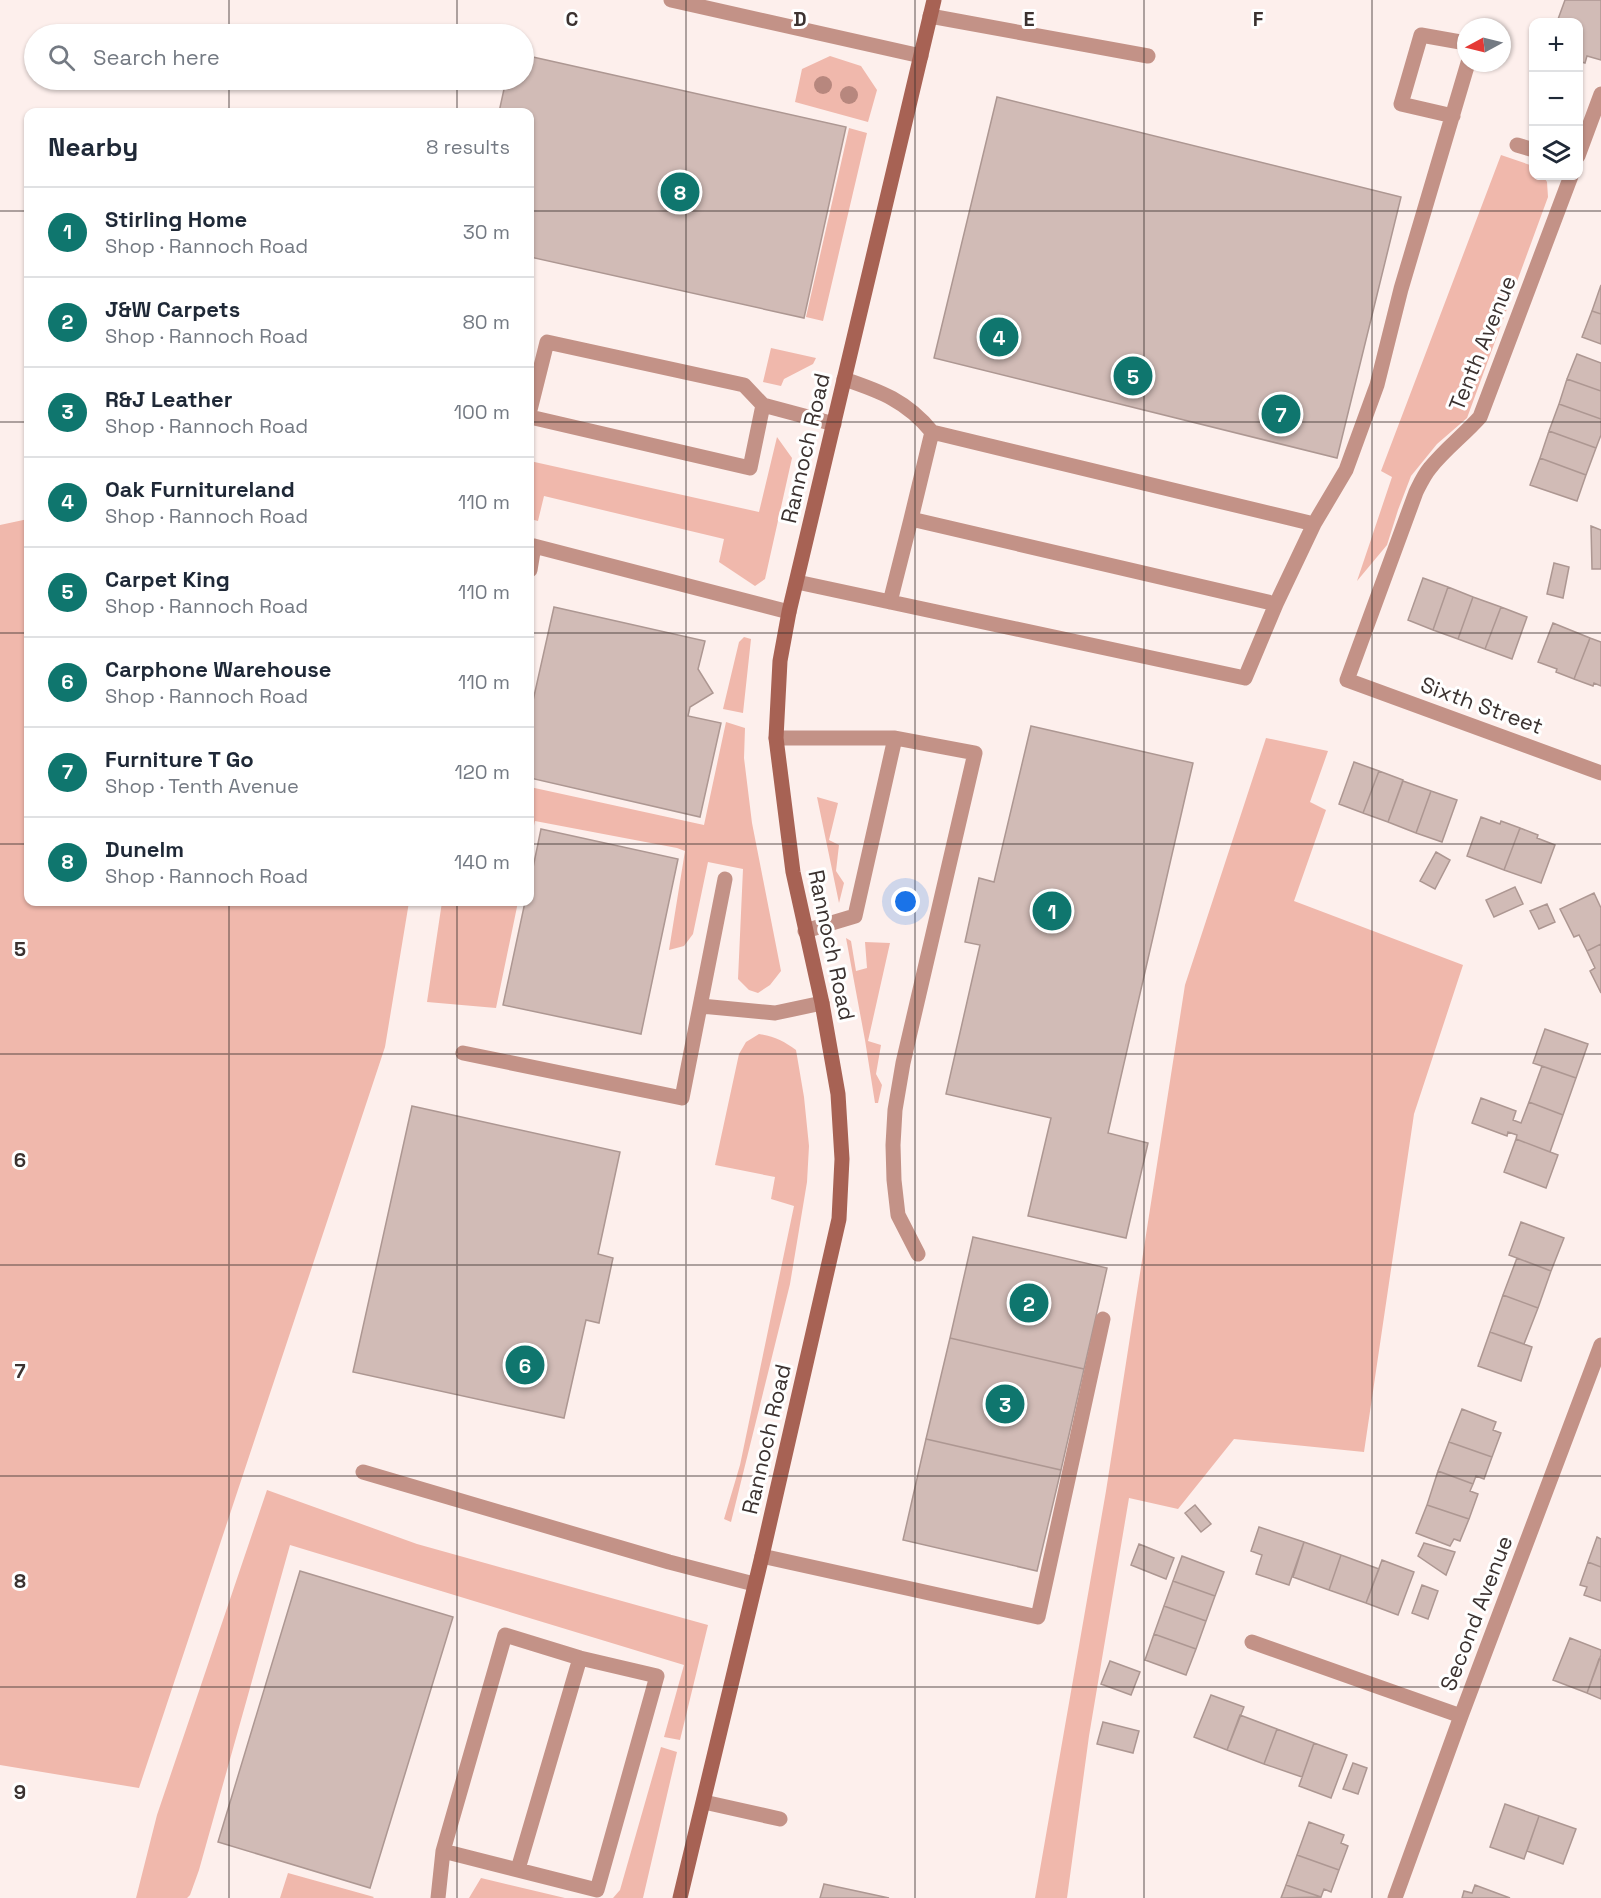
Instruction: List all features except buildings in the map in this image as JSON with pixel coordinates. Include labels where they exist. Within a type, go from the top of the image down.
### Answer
[{"type":"street","points":[[671,0],[921,56]]},
{"type":"street","name":"Rannoch Road","points":[[680,1898],[762,1556],[839,1219],[842,1159],[838,1094],[822,1003],[793,872],[776,738],[780,661],[789,612],[934,0]]},
{"type":"street","points":[[930,16],[1148,56]]},
{"type":"street","points":[[1453,116],[1401,104],[1421,35],[1457,41]]},
{"type":"street","points":[[797,582],[1245,678],[1276,604],[1314,524],[1346,470],[1377,384],[1401,289],[1465,72]]},
{"type":"street","points":[[1583,143],[1601,94]]},
{"type":"street","points":[[1517,145],[1529,149]]},
{"type":"street","name":"Tenth Avenue","points":[[1347,680],[1416,492],[1429,469],[1466,434],[1480,417],[1569,180]]},
{"type":"street","points":[[534,394],[547,342],[744,385],[763,405],[834,424]]},
{"type":"street","points":[[844,379],[898,401],[920,417],[932,432],[1314,524]]},
{"type":"street","points":[[534,418],[750,468],[763,405]]},
{"type":"street","points":[[890,602],[932,432]]},
{"type":"street","points":[[911,519],[1276,604]]},
{"type":"street","points":[[534,546],[789,612]]},
{"type":"street","name":"Sixth Street","points":[[1347,680],[1601,773]]},
{"type":"street","points":[[776,738],[895,738],[975,753],[903,1063],[896,1110],[893,1145],[898,1215],[918,1254]]},
{"type":"street","points":[[805,931],[855,916],[895,738]]},
{"type":"street","points":[[463,1053],[682,1098],[725,879]]},
{"type":"street","points":[[701,1006],[776,1013],[822,1003]]},
{"type":"street","points":[[762,1556],[1038,1617],[1103,1319]]},
{"type":"street","name":"Second Avenue","points":[[1395,1898],[1601,1345]]},
{"type":"street","points":[[363,1472],[669,1562],[754,1584]]},
{"type":"street","points":[[438,1898],[443,1851],[505,1635],[580,1658],[657,1676],[597,1890],[443,1851]]},
{"type":"street","points":[[1252,1642],[1461,1716]]},
{"type":"street","points":[[519,1869],[580,1658]]},
{"type":"street","points":[[704,1802],[780,1819]]},
{"type":"shaded area","points":[[830,56],[861,66],[877,90],[868,122],[795,102],[802,69]]},
{"type":"shaded area","points":[[849,128],[867,133],[823,321],[806,317]]},
{"type":"shaded area","points":[[1501,155],[1529,165],[1529,180],[1546,180],[1548,197],[1467,418],[1437,444],[1411,476],[1387,545],[1357,581],[1392,477],[1381,471]]},
{"type":"shaded area","points":[[771,348],[816,358],[813,364],[784,379],[781,386],[763,382]]},
{"type":"shaded area","points":[[777,437],[792,458],[765,579],[755,586],[719,562],[724,539],[544,496],[538,521],[534,520],[534,462],[759,512]]},
{"type":"shaded area","points":[[24,520],[24,906],[408,906],[385,1047],[139,1788],[0,1765],[0,525]]},
{"type":"shaded area","points":[[744,637],[751,639],[743,713],[723,709],[739,642]]},
{"type":"shaded area","points":[[726,722],[745,728],[744,758],[752,823],[781,971],[770,985],[758,993],[749,990],[738,979],[743,869],[708,862],[693,934],[684,946],[669,950],[685,851],[535,821],[534,826],[534,788],[704,825]]},
{"type":"shaded area","points":[[1266,738],[1328,751],[1310,802],[1326,810],[1294,901],[1463,965],[1414,1114],[1364,1452],[1234,1439],[1178,1509],[1129,1498],[1089,1736],[1067,1898],[1035,1898],[1106,1491],[1185,985]]},
{"type":"shaded area","points":[[817,797],[838,803],[829,840],[839,845],[836,871],[844,883],[839,903]]},
{"type":"shaded area","points":[[441,906],[517,906],[496,1008],[427,1002]]},
{"type":"shaded area","points":[[846,938],[851,941],[856,971],[867,968],[865,942],[890,943],[868,1041],[881,1045],[876,1074],[882,1085],[878,1103],[875,1103]]},
{"type":"shaded area","points":[[759,1034],[779,1039],[796,1050],[809,1146],[807,1182],[790,1284],[731,1522],[724,1519],[740,1465],[794,1206],[771,1199],[775,1177],[715,1165],[739,1054],[746,1042]]},
{"type":"shaded area","points":[[267,1490],[417,1544],[708,1625],[680,1740],[664,1737],[684,1665],[290,1545],[190,1895],[187,1898],[136,1898],[157,1815]]},
{"type":"shaded area","points":[[661,1747],[677,1752],[643,1898],[613,1898],[620,1890]]},
{"type":"shaded area","points":[[288,1873],[374,1897],[280,1898]]},
{"type":"shaded area","points":[[481,1878],[565,1898],[469,1898]]},
{"type":"place","name":"Dunelm","points":[[680,192]]},
{"type":"place","name":"Oak Furnitureland","points":[[999,337]]},
{"type":"place","name":"Carpet King","points":[[1133,376]]},
{"type":"place","name":"Furniture T Go","points":[[1281,414]]},
{"type":"place","name":"Stirling Home","points":[[1052,911]]},
{"type":"place","name":"J&W Carpets","points":[[1029,1303]]},
{"type":"place","name":"Carphone Warehouse","points":[[525,1365]]},
{"type":"place","name":"R&J Leather","points":[[1005,1404]]}]
